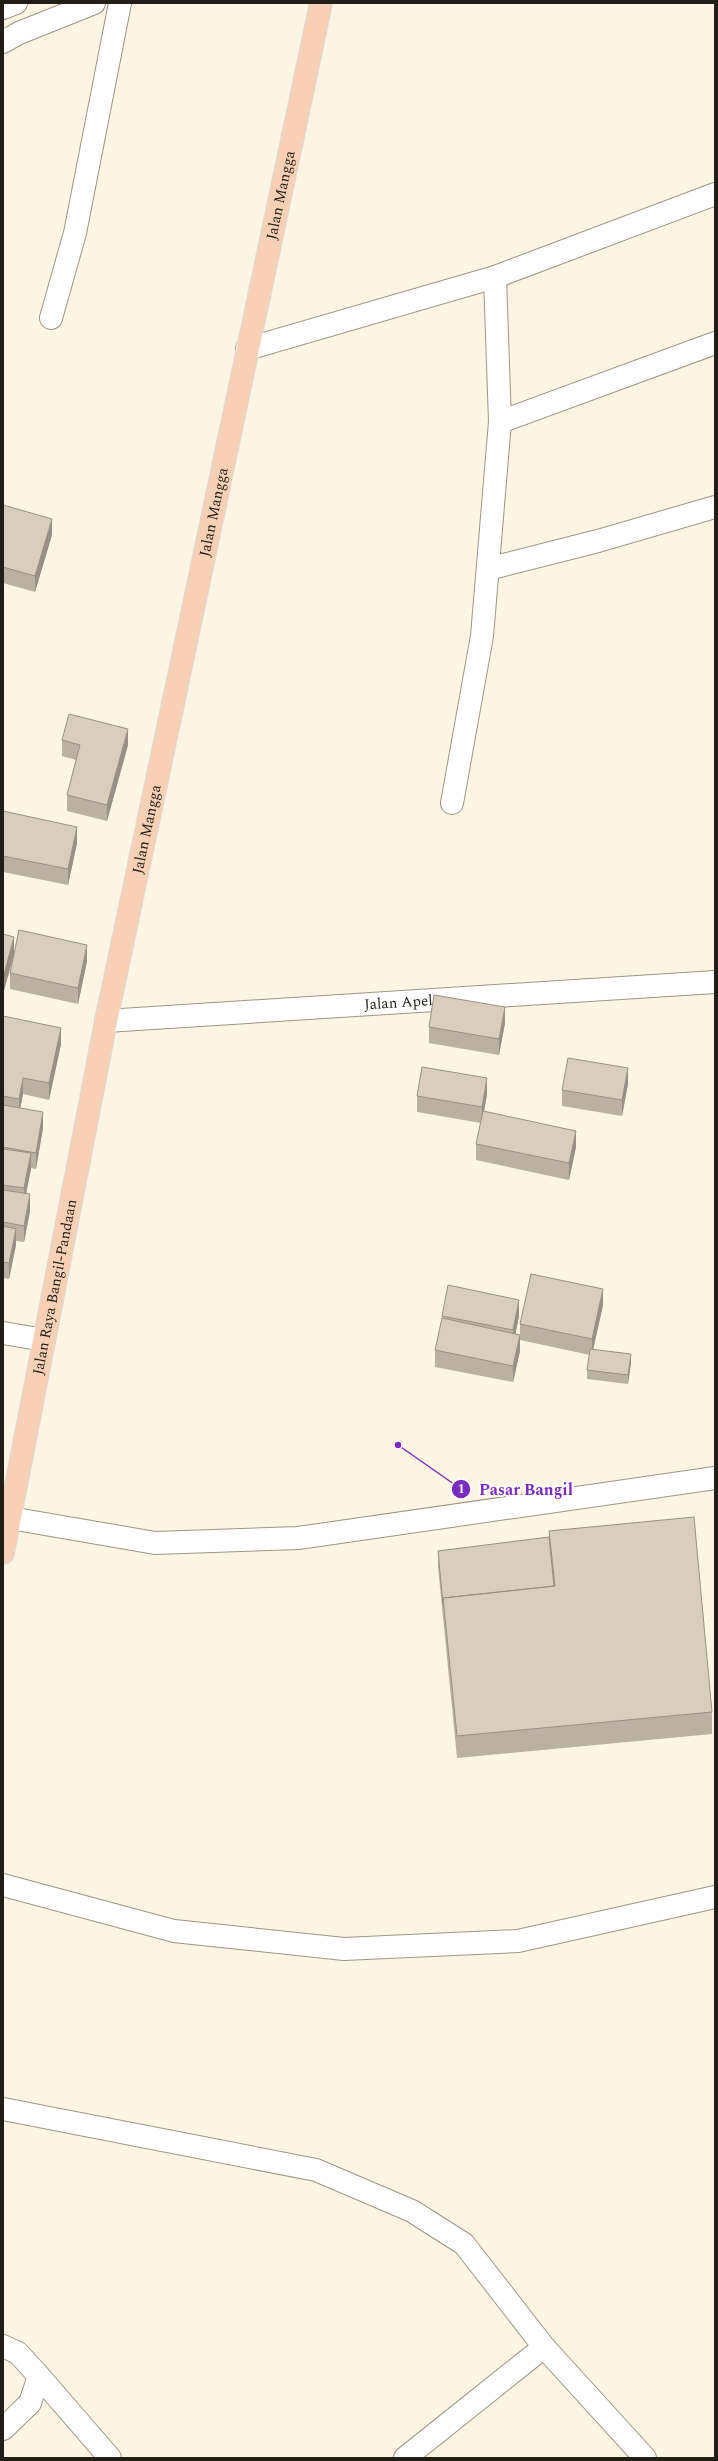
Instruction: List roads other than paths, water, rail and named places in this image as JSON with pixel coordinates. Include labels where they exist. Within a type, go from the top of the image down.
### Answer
[{"type":"main road","name":"Jalan Mangga","points":[[106,1021],[320,3]]},
{"type":"main road","name":"Jalan Raya Bangil-Pandaan","points":[[3,1553],[106,1021]]},
{"type":"street","points":[[3,8],[16,3]]},
{"type":"street","points":[[3,42],[19,33],[94,3]]},
{"type":"street","points":[[51,318],[75,233],[120,3]]},
{"type":"street","points":[[247,349],[495,277],[715,194]]},
{"type":"street","points":[[452,803],[482,636],[500,422],[495,277]]},
{"type":"street","points":[[500,422],[715,343]]},
{"type":"street","points":[[488,568],[598,542],[715,507]]},
{"type":"street","name":"Jalan Apel","points":[[106,1021],[715,982]]},
{"type":"street","points":[[3,1333],[44,1340]]},
{"type":"street","points":[[10,1518],[155,1543],[298,1538],[715,1478]]},
{"type":"street","points":[[3,1885],[174,1931],[344,1949],[518,1941],[715,1897]]},
{"type":"street","points":[[3,2109],[316,2170],[412,2211],[464,2244],[544,2347],[646,2458]]},
{"type":"street","points":[[3,2346],[18,2353],[110,2458]]},
{"type":"street","points":[[406,2458],[544,2347]]},
{"type":"street","points":[[3,2429],[30,2403],[39,2376]]},
{"type":"place","name":"Pasar Bangil","points":[[398,1445]]}]
